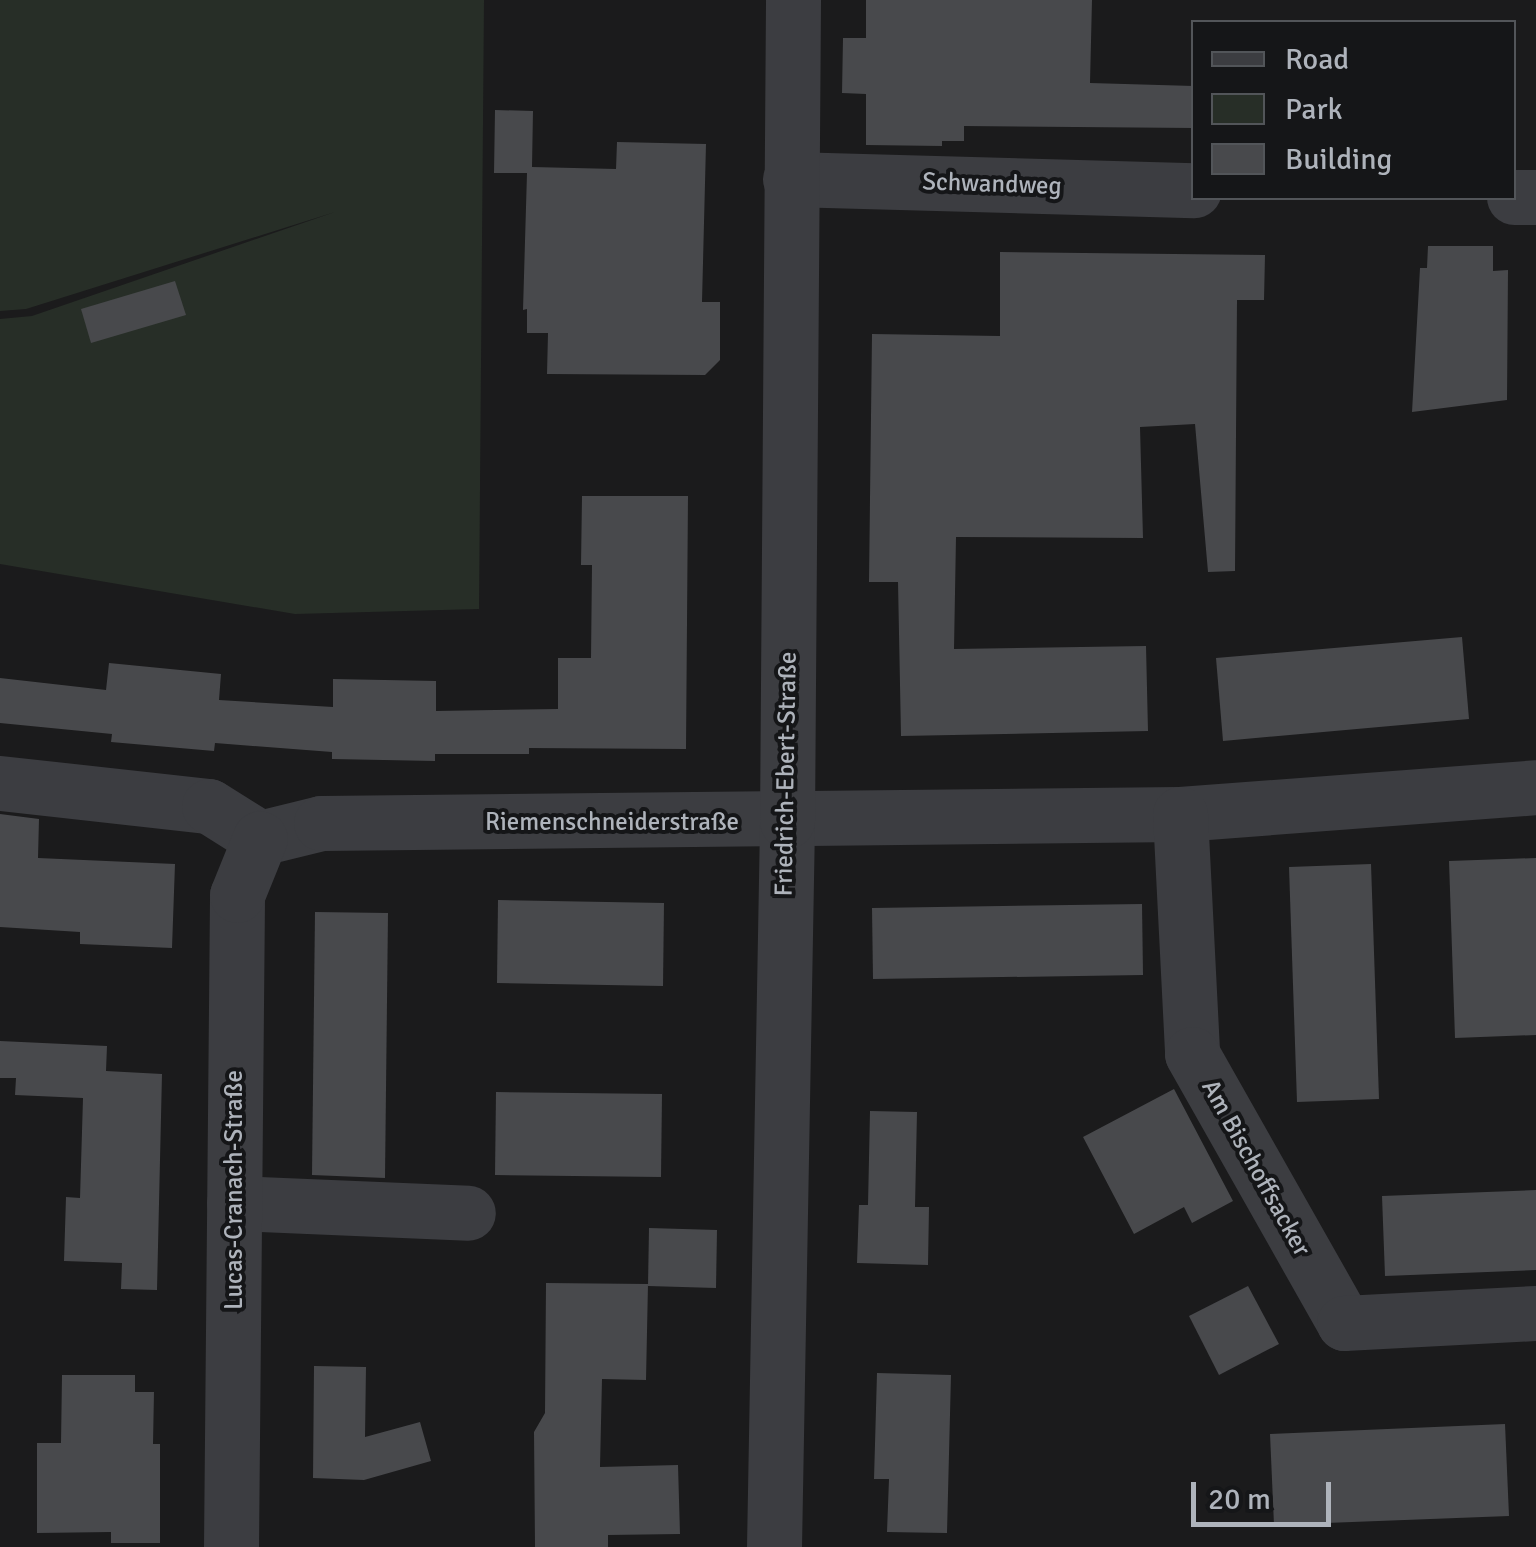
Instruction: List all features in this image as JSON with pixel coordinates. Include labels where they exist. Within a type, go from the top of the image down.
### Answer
[{"type":"street","name":"Friedrich-Ebert-Straße","points":[[774,1547],[787,821],[793,0]]},
{"type":"street","name":"Schwandweg","points":[[790,179],[1191,190]]},
{"type":"street","points":[[0,782],[209,806],[260,838]]},
{"type":"street","name":"Riemenschneiderstraße","points":[[260,838],[321,823],[1180,814],[1536,787]]},
{"type":"street","name":"Am Bischoffsacker","points":[[1180,814],[1192,1054],[1344,1322],[1536,1313]]},
{"type":"street","name":"Lucas-Cranach-Straße","points":[[231,1547],[237,895],[260,838]]},
{"type":"street","points":[[234,1203],[468,1213]]},
{"type":"green space","points":[[0,0],[484,0],[479,609],[295,614],[0,564],[0,319],[32,316],[335,212],[26,309],[0,311]]},
{"type":"building","points":[[866,0],[1092,0],[1090,83],[1191,86],[1191,128],[964,126],[964,141],[942,141],[942,146],[866,145],[866,94],[842,93],[843,38],[866,38]]},
{"type":"building","points":[[495,110],[533,111],[532,167],[616,169],[617,142],[706,144],[702,302],[720,302],[720,360],[705,375],[547,374],[548,333],[527,333],[527,309],[523,310],[527,173],[494,173]]},
{"type":"building","points":[[1428,246],[1493,246],[1493,271],[1508,270],[1507,400],[1412,412],[1420,268],[1427,268]]},
{"type":"building","points":[[1000,252],[1265,255],[1264,300],[1237,300],[1235,571],[1208,572],[1195,424],[1140,427],[1143,538],[956,537],[954,649],[1146,646],[1148,731],[901,736],[898,582],[869,582],[872,334],[1000,336]]},
{"type":"building","points":[[175,281],[186,315],[91,343],[81,309]]},
{"type":"building","points":[[582,496],[688,496],[686,749],[529,748],[529,754],[435,754],[435,761],[332,759],[332,752],[215,743],[214,751],[111,742],[112,734],[0,723],[0,678],[106,690],[109,663],[221,674],[219,700],[333,707],[333,679],[436,681],[436,711],[558,709],[558,658],[591,658],[592,565],[581,565]]},
{"type":"building","points":[[1462,637],[1469,719],[1223,741],[1216,658]]},
{"type":"building","points":[[0,814],[39,819],[38,858],[175,864],[172,948],[80,944],[80,932],[0,927]]},
{"type":"building","points":[[1536,858],[1536,1035],[1455,1038],[1449,861]]},
{"type":"building","points":[[1371,864],[1379,1099],[1297,1102],[1289,867]]},
{"type":"building","points":[[498,900],[664,903],[663,986],[497,983]]},
{"type":"building","points":[[1142,904],[1143,975],[873,979],[872,908]]},
{"type":"building","points":[[315,912],[388,913],[385,1178],[312,1175]]},
{"type":"building","points":[[0,1041],[107,1046],[106,1071],[162,1074],[157,1290],[121,1289],[122,1263],[64,1261],[66,1197],[80,1198],[83,1098],[15,1095],[16,1078],[0,1078]]},
{"type":"building","points":[[1174,1089],[1233,1201],[1192,1223],[1184,1207],[1134,1234],[1083,1137]]},
{"type":"building","points":[[496,1092],[662,1094],[661,1177],[495,1175]]},
{"type":"building","points":[[870,1111],[917,1112],[915,1207],[929,1207],[928,1265],[857,1263],[859,1205],[868,1205]]},
{"type":"building","points":[[1536,1190],[1536,1270],[1385,1276],[1382,1196]]},
{"type":"building","points":[[649,1228],[717,1230],[716,1288],[648,1286]]},
{"type":"building","points":[[546,1283],[648,1284],[646,1380],[602,1379],[600,1467],[678,1465],[680,1534],[608,1535],[608,1547],[535,1547],[534,1432],[545,1413]]},
{"type":"building","points":[[1248,1286],[1279,1344],[1219,1375],[1189,1316]]},
{"type":"building","points":[[314,1366],[366,1367],[365,1437],[420,1422],[431,1461],[364,1480],[313,1478]]},
{"type":"building","points":[[877,1373],[951,1375],[947,1533],[887,1532],[889,1479],[874,1479]]},
{"type":"building","points":[[62,1375],[135,1375],[135,1392],[154,1392],[153,1444],[160,1444],[160,1543],[111,1543],[111,1532],[37,1533],[37,1443],[61,1443]]},
{"type":"building","points":[[1505,1424],[1509,1516],[1274,1525],[1270,1434]]}]
